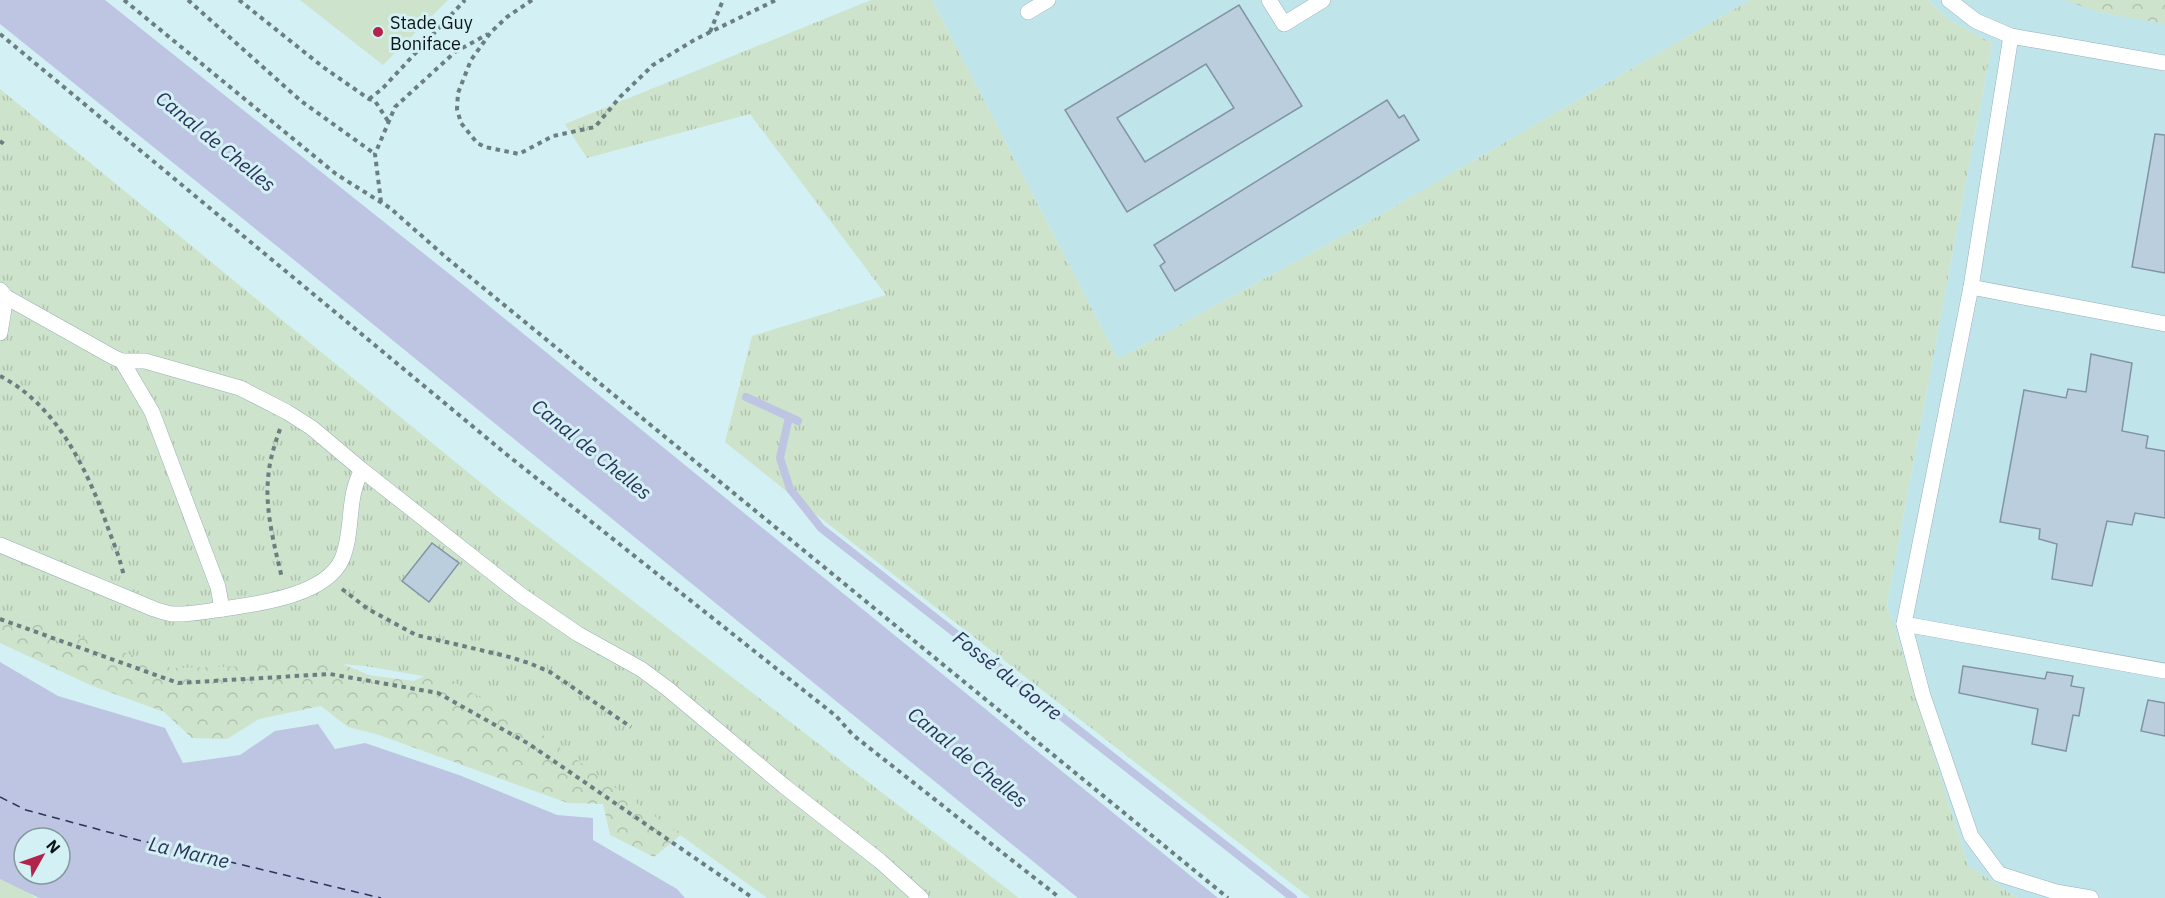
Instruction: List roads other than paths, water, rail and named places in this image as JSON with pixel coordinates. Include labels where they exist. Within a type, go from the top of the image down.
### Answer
[{"type":"lane","points":[[1028,12],[1048,0]]},
{"type":"lane","points":[[1269,0],[1284,24],[1323,0]]},
{"type":"lane","points":[[1949,0],[1976,21],[2011,36],[2165,63]]},
{"type":"lane","points":[[2011,36],[1971,287],[1904,624],[1923,696],[1971,836],[1999,874],[2056,892],[2091,898]]},
{"type":"lane","points":[[1971,287],[2165,324]]},
{"type":"lane","points":[[0,333],[3,293],[93,348],[122,361],[145,362],[240,388],[287,412],[312,428],[521,595],[578,634],[641,669],[668,689],[784,786],[880,861],[921,898]]},
{"type":"lane","points":[[122,361],[152,412],[165,442],[218,587],[222,609]]},
{"type":"lane","points":[[0,545],[171,614],[194,614],[249,606],[287,597],[330,575],[341,560],[355,486],[362,470]]},
{"type":"lane","points":[[1904,624],[2165,670]]},
{"type":"water","name":"Canal de Chelles","points":[[0,0],[105,0],[467,288],[1218,898],[1078,898],[288,255],[0,24]]},
{"type":"water","name":"La Marne","points":[[0,662],[58,696],[165,728],[183,763],[240,755],[275,731],[318,724],[335,749],[365,743],[459,775],[557,815],[593,818],[593,840],[677,889],[685,898],[39,898],[14,886],[72,886],[72,826],[12,826],[12,885],[0,879]]},
{"type":"waterway","points":[[746,397],[798,421]]},
{"type":"waterway","name":"Fossé du Gorre","points":[[789,417],[780,458],[790,489],[821,528],[1293,898]]},
{"type":"place","name":"Stade Guy Boniface","points":[[378,32]]}]
